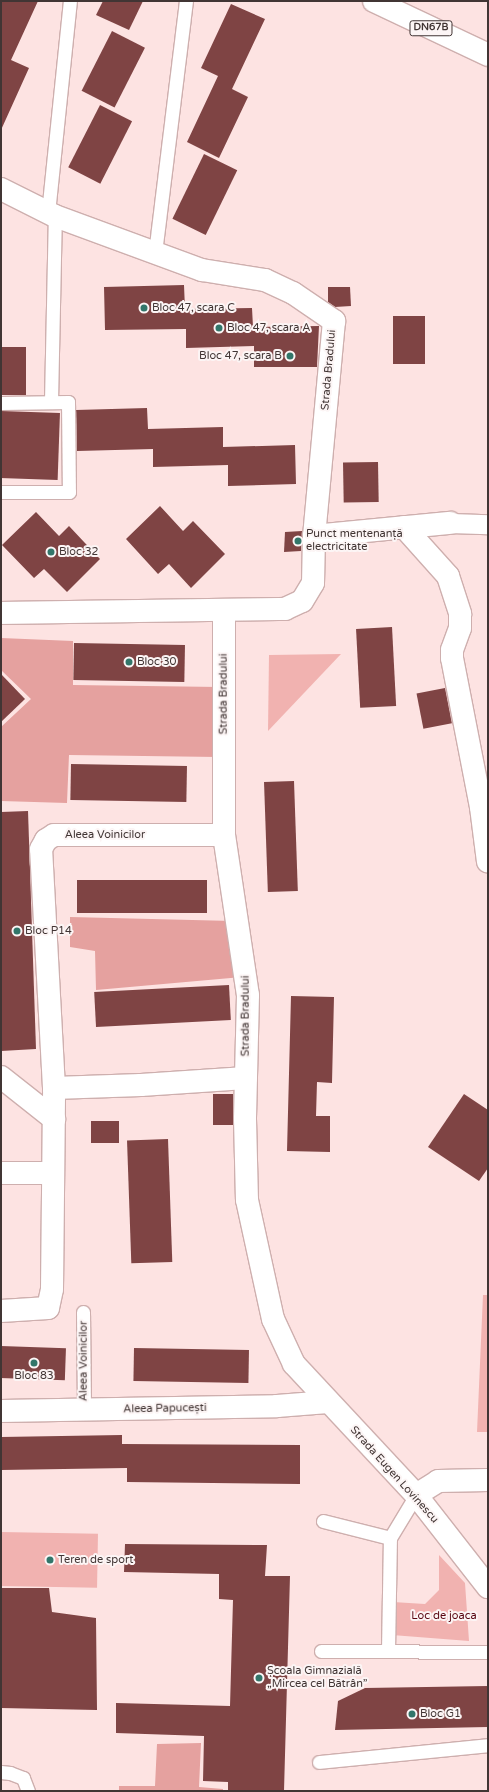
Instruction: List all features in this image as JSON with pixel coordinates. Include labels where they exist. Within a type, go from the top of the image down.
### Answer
[{"type":"street","name":"DN67B","points":[[374,1],[488,55]]},
{"type":"street","name":"Strada Bradului","points":[[1,189],[52,214],[202,270],[265,280],[292,293],[334,320],[314,536],[313,583],[302,601],[285,609],[1,613]]},
{"type":"street","points":[[314,536],[404,526],[450,523],[488,524]]},
{"type":"street","points":[[404,526],[448,576],[459,609],[460,628],[452,650],[452,658],[480,807],[488,862]]},
{"type":"street","name":"Strada Bradului","points":[[224,611],[224,835],[247,977],[247,1200],[273,1319],[294,1364],[328,1402]]},
{"type":"street","name":"Aleea Voinicilor","points":[[1,1311],[48,1308],[52,1289],[54,1088],[41,849],[46,840],[54,835],[224,835]]},
{"type":"street","points":[[1,1077],[54,1119]]},
{"type":"street","points":[[54,1088],[141,1085],[246,1078]]},
{"type":"street","points":[[1,1173],[53,1173]]},
{"type":"street","name":"Aleea Papucești","points":[[1,1411],[84,1411],[277,1406],[328,1402]]},
{"type":"street","name":"Strada Eugen Lovinescu","points":[[328,1402],[416,1495],[488,1587]]},
{"type":"street","points":[[416,1495],[438,1481],[488,1480]]},
{"type":"lane","points":[[51,401],[52,214],[70,1]]},
{"type":"lane","points":[[155,253],[186,1]]},
{"type":"lane","points":[[1,403],[51,401],[68,402],[69,492],[1,492]]},
{"type":"lane","name":"Aleea Voinicilor","points":[[83,1312],[84,1411]]},
{"type":"lane","points":[[388,1650],[390,1538],[416,1495]]},
{"type":"lane","points":[[323,1521],[390,1538]]},
{"type":"lane","points":[[321,1651],[388,1650],[488,1652]]},
{"type":"lane","points":[[319,1762],[488,1745]]},
{"type":"lane","points":[[1,1772],[23,1778],[28,1791]]},
{"type":"green space","points":[[341,654],[268,731],[269,655]]},
{"type":"green space","points":[[483,1295],[488,1295],[488,1432],[477,1432]]},
{"type":"green space","name":"Teren de sport","points":[[1,1532],[98,1534],[97,1588],[1,1586]]},
{"type":"green space","name":"Loc de joaca","points":[[439,1555],[465,1583],[469,1641],[392,1635],[393,1602],[425,1604],[439,1590]]},
{"type":"shaded area","points":[[1,638],[73,641],[73,685],[219,687],[218,757],[69,755],[67,803],[1,801],[1,727],[31,699],[1,670]]},
{"type":"shaded area","points":[[70,917],[233,921],[242,977],[96,990],[95,951],[70,947]]},
{"type":"shaded area","points":[[201,1743],[199,1787],[223,1789],[223,1791],[119,1791],[119,1786],[155,1786],[157,1744]]},
{"type":"building","points":[[1,1],[38,1],[11,60],[29,68],[1,130]]},
{"type":"building","points":[[103,1],[143,1],[129,30],[96,15]]},
{"type":"building","points":[[231,4],[265,19],[232,89],[248,97],[219,158],[187,142],[218,76],[201,68]]},
{"type":"building","points":[[112,31],[145,48],[115,107],[82,91]]},
{"type":"building","points":[[100,105],[132,121],[100,184],[68,167]]},
{"type":"building","points":[[204,154],[237,170],[206,235],[172,219]]},
{"type":"building","points":[[184,285],[185,309],[252,308],[253,327],[319,326],[317,367],[254,367],[254,346],[186,348],[186,329],[105,330],[104,287]]},
{"type":"building","points":[[328,287],[350,287],[351,306],[335,307],[328,302]]},
{"type":"building","points":[[393,316],[425,316],[425,364],[393,364]]},
{"type":"building","points":[[1,347],[26,347],[26,395],[1,395]]},
{"type":"building","points":[[147,408],[148,429],[223,427],[223,447],[295,445],[296,484],[228,486],[228,465],[153,467],[153,449],[77,451],[76,410]]},
{"type":"building","points":[[1,411],[60,413],[58,480],[1,478]]},
{"type":"building","points":[[378,462],[379,502],[344,503],[343,463]]},
{"type":"building","points":[[160,506],[183,531],[193,521],[225,554],[191,588],[169,564],[158,574],[126,539]]},
{"type":"building","name":"Bloc 32","points":[[36,512],[59,536],[69,526],[100,559],[67,592],[44,569],[34,578],[2,545]]},
{"type":"building","name":"Punct mentenanță electricitate","points":[[302,531],[301,551],[284,552],[285,532]]},
{"type":"building","points":[[392,627],[396,706],[360,708],[356,629]]},
{"type":"building","name":"Bloc 30","points":[[74,643],[185,645],[184,682],[73,680]]},
{"type":"building","points":[[1,674],[25,699],[1,722]]},
{"type":"building","points":[[445,688],[452,723],[423,729],[417,694]]},
{"type":"building","points":[[71,764],[187,766],[186,802],[70,800]]},
{"type":"building","points":[[294,781],[298,891],[268,892],[264,782]]},
{"type":"building","name":"Bloc P14","points":[[28,811],[36,1049],[1,1051],[1,812]]},
{"type":"building","points":[[77,880],[207,880],[207,913],[77,913]]},
{"type":"building","points":[[229,985],[231,1020],[96,1027],[94,992]]},
{"type":"building","points":[[291,996],[334,997],[332,1083],[317,1082],[316,1116],[330,1116],[330,1152],[287,1151]]},
{"type":"building","points":[[213,1094],[233,1094],[233,1125],[213,1125]]},
{"type":"building","points":[[464,1094],[488,1110],[488,1168],[479,1181],[428,1147]]},
{"type":"building","points":[[91,1121],[119,1121],[119,1143],[91,1143]]},
{"type":"building","points":[[168,1139],[172,1262],[131,1263],[127,1140]]},
{"type":"building","name":"Bloc 83","points":[[1,1346],[66,1348],[65,1380],[1,1378]]},
{"type":"building","points":[[134,1348],[249,1350],[248,1383],[133,1381]]},
{"type":"building","points":[[122,1435],[122,1444],[300,1445],[300,1484],[127,1482],[127,1468],[1,1470],[1,1437]]},
{"type":"building","name":"Școala Gimnazială „Mircea cel Bătrân”","points":[[125,1544],[267,1545],[265,1576],[290,1576],[284,1791],[228,1791],[228,1782],[203,1781],[204,1736],[116,1733],[116,1703],[230,1706],[233,1600],[219,1599],[219,1574],[124,1572]]},
{"type":"building","points":[[1,1588],[49,1588],[52,1612],[96,1618],[97,1710],[1,1708]]},
{"type":"building","name":"Bloc G1","points":[[488,1686],[488,1727],[335,1730],[338,1701],[365,1688]]},
{"type":"place","name":"Bloc 47, scara C","points":[[144,308]]},
{"type":"place","name":"Bloc 47, scara A","points":[[219,328]]},
{"type":"place","name":"Bloc 47, scara B","points":[[290,356]]},
{"type":"place","name":"Punct mentenanță electricitate","points":[[298,541]]},
{"type":"place","name":"Bloc 32","points":[[51,552]]},
{"type":"place","name":"Bloc 30","points":[[129,662]]},
{"type":"place","name":"Bloc P14","points":[[17,931]]},
{"type":"place","name":"Bloc 83","points":[[34,1363]]},
{"type":"place","name":"Teren de sport","points":[[50,1560]]},
{"type":"place","name":"Școala Gimnazială „Mircea cel Bătrân”","points":[[259,1678]]},
{"type":"place","name":"Bloc G1","points":[[412,1714]]}]
